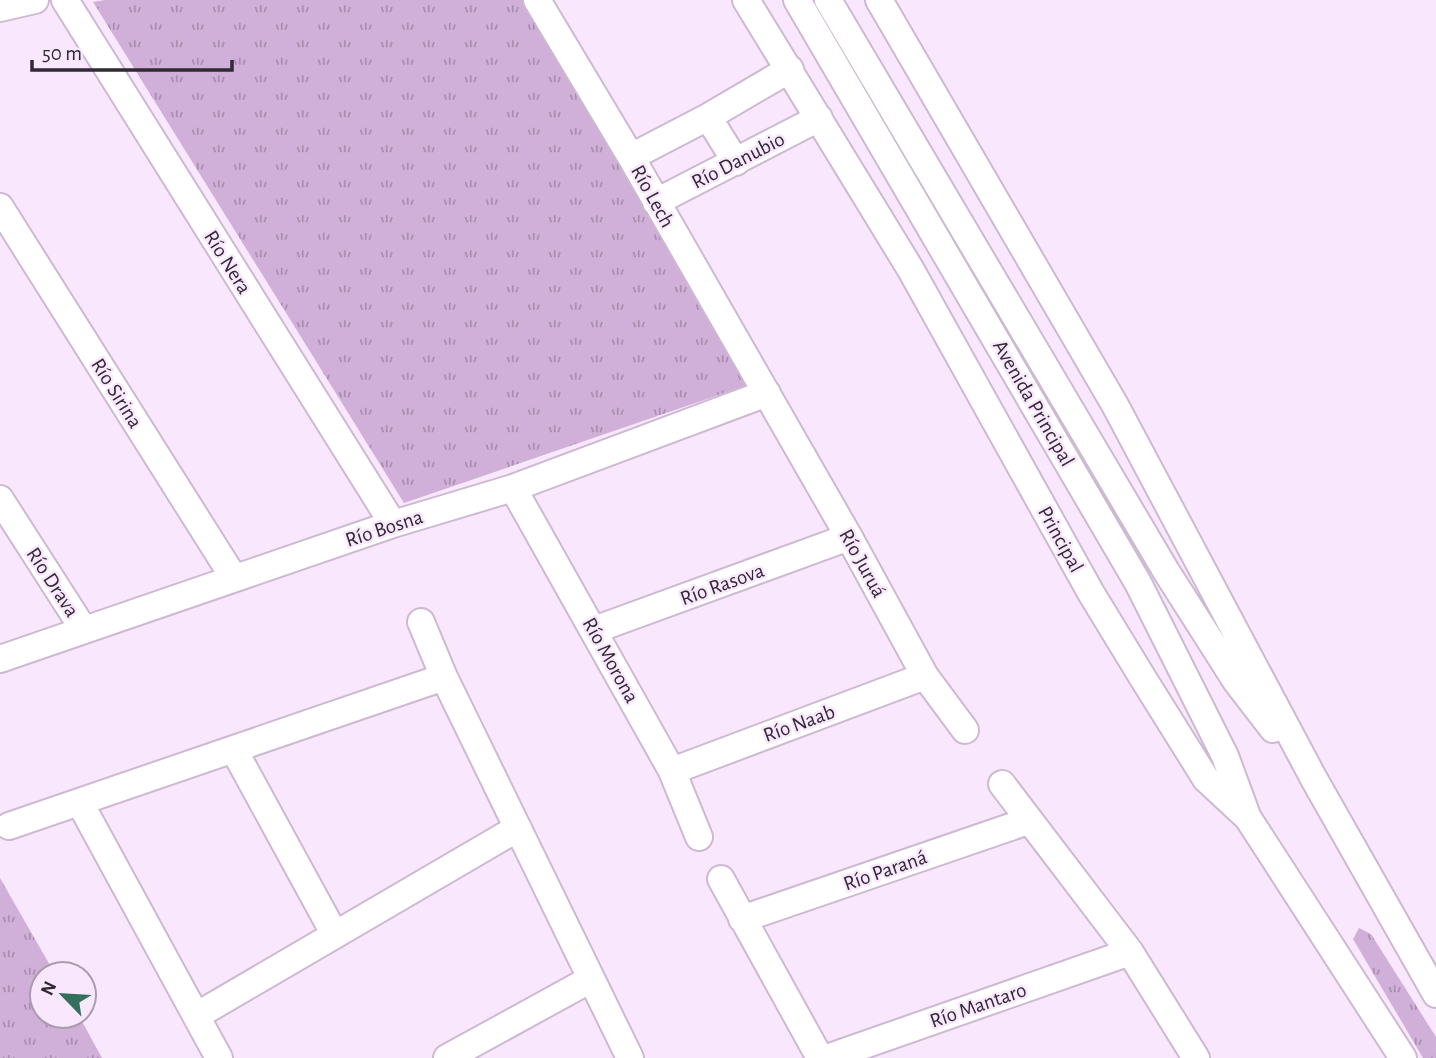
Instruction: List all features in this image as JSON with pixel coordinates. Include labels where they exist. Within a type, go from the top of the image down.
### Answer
[{"type":"street","points":[[0,8],[35,0]]},
{"type":"street","name":"Río Nera","points":[[65,0],[393,524]]},
{"type":"street","name":"Río Lech","points":[[537,0],[767,393]]},
{"type":"street","name":"Principal","points":[[747,0],[911,270],[1091,593],[1141,675],[1206,779],[1248,818],[1403,1058]]},
{"type":"street","name":"Avenida Principal","points":[[797,0],[1138,583],[1224,756],[1248,818]]},
{"type":"street","name":"Avenida Principal","points":[[828,0],[1166,570],[1236,681],[1314,779]]},
{"type":"street","points":[[879,0],[1115,405],[1314,779],[1436,993]]},
{"type":"street","points":[[631,158],[790,69]]},
{"type":"street","points":[[708,117],[736,163]]},
{"type":"street","name":"Río Danubio","points":[[656,202],[819,118]]},
{"type":"street","name":"Río Sirina","points":[[0,207],[234,578]]},
{"type":"street","name":"Río Bosna","points":[[0,659],[393,524],[513,488],[767,393]]},
{"type":"street","name":"Río Juruá","points":[[767,393],[925,676],[965,730]]},
{"type":"street","name":"Río Morona","points":[[513,488],[672,771],[699,837]]},
{"type":"street","name":"Río Drava","points":[[0,499],[84,630]]},
{"type":"street","name":"Río Rasova","points":[[594,630],[849,537]]},
{"type":"street","points":[[421,622],[444,677],[630,1058]]},
{"type":"street","name":"Río Naab","points":[[672,771],[925,676]]},
{"type":"street","points":[[9,827],[444,677]]},
{"type":"street","points":[[234,750],[335,935]]},
{"type":"street","points":[[1002,785],[1129,952],[1196,1058]]},
{"type":"street","points":[[80,803],[219,1058]]},
{"type":"street","name":"Río Paraná","points":[[742,919],[1028,821]]},
{"type":"street","points":[[196,1016],[518,828]]},
{"type":"street","points":[[721,879],[820,1058]]},
{"type":"street","name":"Río Mantaro","points":[[827,1058],[1129,952]]},
{"type":"street","points":[[447,1058],[592,979]]},
{"type":"green space","points":[[530,0],[748,385],[404,503],[93,2]]},
{"type":"green space","points":[[0,878],[47,960],[28,960],[28,1030],[87,1030],[102,1058],[0,1058]]},
{"type":"green space","points":[[1359,928],[1371,934],[1436,1037],[1436,1058],[1423,1058],[1353,939]]}]
